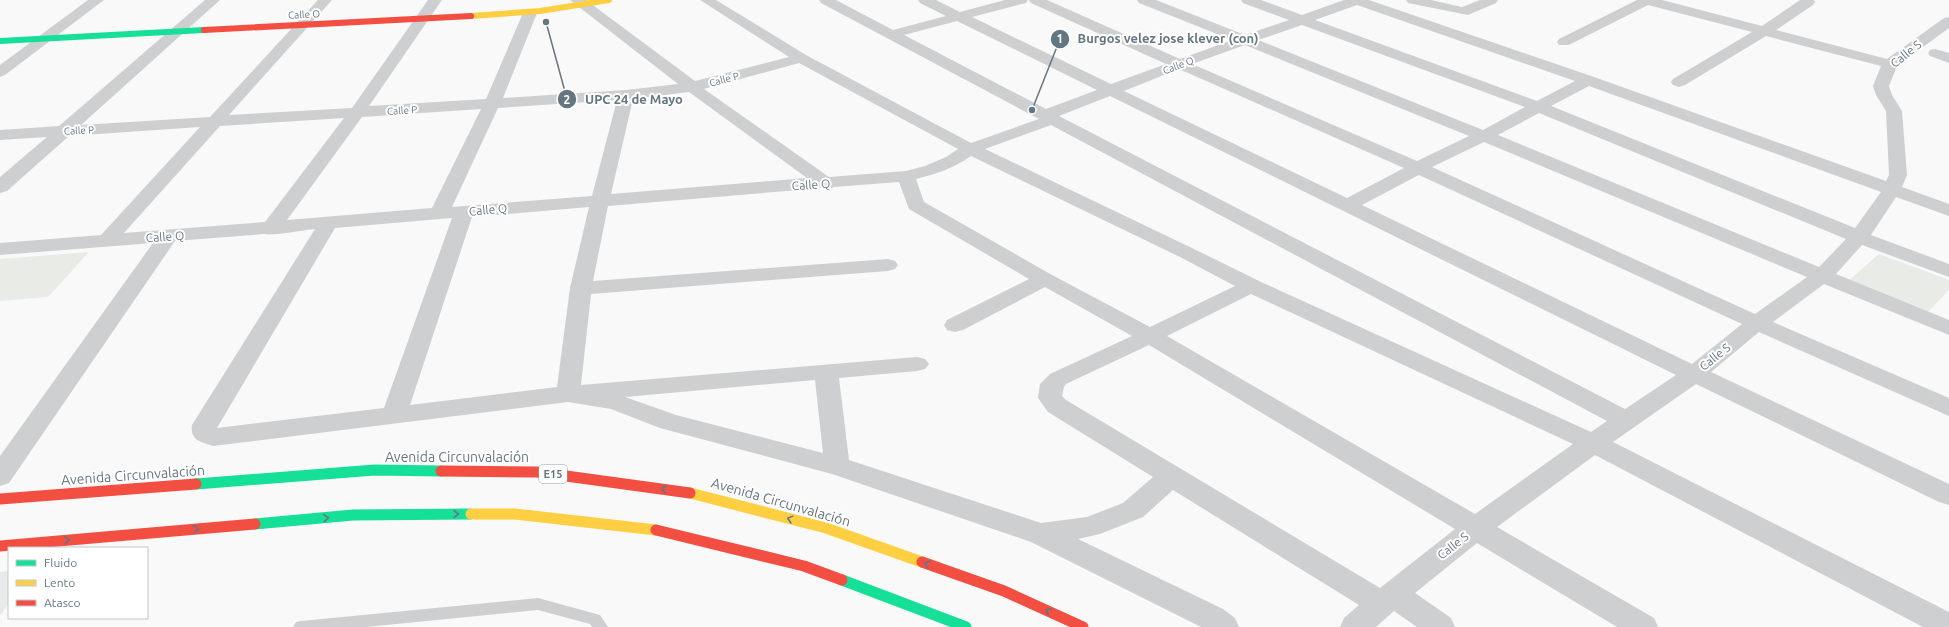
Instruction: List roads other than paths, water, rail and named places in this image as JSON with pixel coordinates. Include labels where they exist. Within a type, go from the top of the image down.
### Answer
[{"type":"main road","name":"Calle O","points":[[0,41],[530,13],[580,3],[609,0]]},
{"type":"main road","name":"Avenida Circunvalación","points":[[0,499],[375,470],[537,472],[699,494],[826,528],[1004,591],[1083,627]]},
{"type":"main road","points":[[0,546],[353,515],[515,514],[663,531],[804,566],[966,627]]},
{"type":"street","points":[[0,72],[97,0]]},
{"type":"street","points":[[0,187],[213,0]]},
{"type":"street","points":[[106,241],[325,0]]},
{"type":"street","points":[[270,229],[356,113],[435,0]]},
{"type":"street","points":[[707,0],[801,58],[970,149],[1187,253],[1251,286],[1593,443],[1949,626]]},
{"type":"street","points":[[826,0],[1627,421]]},
{"type":"street","points":[[925,0],[961,16],[1694,374],[1949,494]]},
{"type":"street","points":[[893,34],[1021,0]]},
{"type":"street","points":[[1036,0],[1419,168],[1757,323],[1949,408]]},
{"type":"street","points":[[1144,0],[1484,136],[1949,328]]},
{"type":"street","points":[[1248,0],[1539,107],[1859,237],[1949,271]]},
{"type":"street","points":[[1356,0],[1588,80],[1949,210]]},
{"type":"street","name":"Calle Q","points":[[0,249],[270,229],[600,200],[827,184],[906,176],[931,170],[952,161],[970,149],[1111,90],[1356,0]]},
{"type":"street","points":[[1413,0],[1462,11],[1468,11],[1491,0]]},
{"type":"street","points":[[1564,42],[1646,0],[1890,64]]},
{"type":"street","points":[[1678,82],[1764,31],[1808,2],[1807,0]]},
{"type":"street","points":[[580,3],[692,87],[827,184]]},
{"type":"street","points":[[439,214],[492,104],[530,13]]},
{"type":"street","name":"Calle S","points":[[1355,627],[1387,599],[1476,528],[1593,443],[1694,374],[1757,323],[1822,276],[1859,237],[1892,190],[1898,175],[1894,111],[1884,95],[1881,86],[1890,64],[1949,20]]},
{"type":"street","points":[[1935,53],[1949,58]]},
{"type":"street","name":"Calle P","points":[[0,135],[626,95],[692,87],[801,58]]},
{"type":"street","points":[[1348,205],[1451,150],[1484,136],[1588,80]]},
{"type":"street","points":[[568,394],[581,288],[600,200],[626,95]]},
{"type":"street","points":[[906,176],[916,204],[1045,279],[1150,336],[1643,627]]},
{"type":"street","points":[[394,415],[464,212]]},
{"type":"street","points":[[328,224],[205,425],[204,433],[213,437],[568,394],[917,364]]},
{"type":"street","points":[[0,476],[168,236]]},
{"type":"street","points":[[581,288],[888,265]]},
{"type":"street","points":[[955,325],[1045,279]]},
{"type":"street","points":[[1251,286],[1058,379],[1052,384],[1050,398],[1056,406],[1172,476],[1387,599],[1440,627]]},
{"type":"street","points":[[826,372],[837,466]]},
{"type":"street","points":[[568,394],[615,402],[669,422],[837,466],[1041,534],[1212,618],[1224,627]]},
{"type":"street","points":[[1041,534],[1090,527],[1133,510],[1172,476]]},
{"type":"lane","points":[[301,627],[538,604],[595,619],[600,627]]},
{"type":"place","name":"UPC 24 de Mayo","points":[[546,22]]},
{"type":"place","name":"Burgos velez jose klever (con)","points":[[1032,110]]}]
